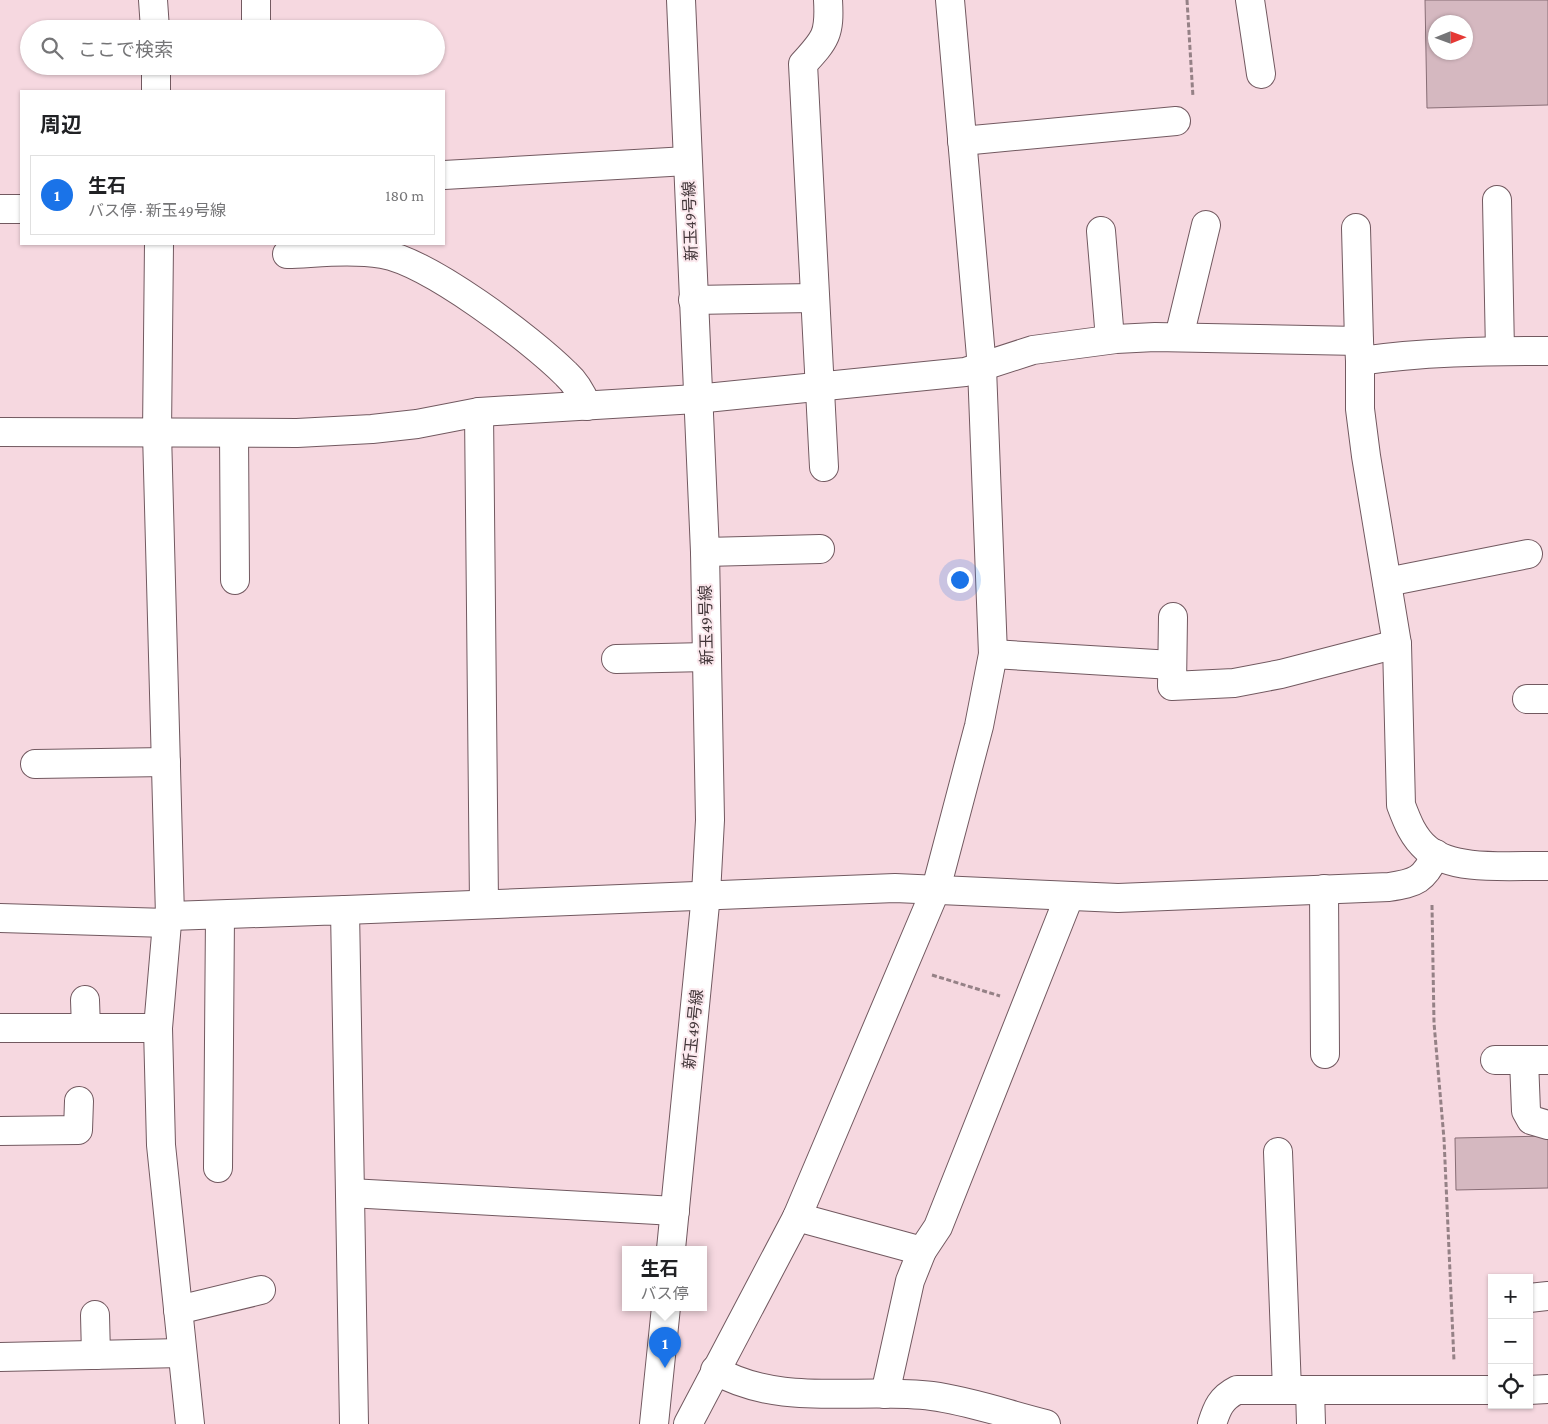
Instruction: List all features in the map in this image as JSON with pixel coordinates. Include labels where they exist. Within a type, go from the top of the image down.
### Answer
[{"type":"street","points":[[153,0],[154,20]]},
{"type":"street","points":[[256,0],[256,20]]},
{"type":"street","name":"新玉49号線","points":[[671,1246],[706,894],[710,820],[705,552],[696,399],[681,0]]},
{"type":"street","points":[[824,467],[803,64],[823,42],[829,17],[828,0]]},
{"type":"street","points":[[688,1424],[797,1217],[936,889],[979,726],[993,654],[982,368],[950,0]]},
{"type":"street","points":[[1250,0],[1261,74]]},
{"type":"street","points":[[156,75],[156,90]]},
{"type":"street","points":[[962,140],[1176,121]]},
{"type":"street","points":[[445,175],[687,161]]},
{"type":"street","points":[[1497,200],[1500,351]]},
{"type":"street","points":[[0,209],[20,209]]},
{"type":"street","points":[[1179,337],[1206,225]]},
{"type":"street","points":[[1356,228],[1361,418],[1397,644],[1401,806],[1410,829],[1426,849],[1430,865]]},
{"type":"street","points":[[1101,231],[1110,339]]},
{"type":"street","points":[[160,245],[157,433],[166,762],[168,920],[158,1028],[161,1145],[190,1424]]},
{"type":"street","points":[[287,254],[358,252],[383,254],[388,251],[419,266],[514,330],[567,374],[580,390],[587,406]]},
{"type":"street","points":[[693,300],[814,298]]},
{"type":"street","points":[[0,432],[234,433],[372,429],[417,424],[479,412],[696,399],[965,372],[1033,350],[1110,339],[1179,337],[1359,351],[1385,357],[1500,351],[1548,351]]},
{"type":"street","points":[[479,412],[484,904]]},
{"type":"street","points":[[234,433],[235,580]]},
{"type":"street","points":[[705,552],[820,549]]},
{"type":"street","points":[[1387,582],[1528,554]]},
{"type":"street","points":[[1173,618],[1172,686],[1234,683],[1281,674],[1397,644]]},
{"type":"street","points":[[993,654],[1172,664]]},
{"type":"street","points":[[616,658],[707,657]]},
{"type":"street","points":[[36,764],[166,762]]},
{"type":"street","points":[[0,918],[168,920],[220,915],[706,894],[895,888],[1118,898],[1388,887],[1415,881],[1430,865],[1548,866]]},
{"type":"street","points":[[1324,890],[1325,1054]]},
{"type":"street","points":[[886,1394],[910,1281],[922,1251],[938,1227],[1069,897]]},
{"type":"street","points":[[345,910],[354,1424]]},
{"type":"street","points":[[218,1168],[220,915]]},
{"type":"street","points":[[85,1000],[86,1028]]},
{"type":"street","points":[[0,1028],[158,1028]]},
{"type":"street","points":[[1495,1060],[1536,1060],[1526,1111],[1531,1120],[1542,1125],[1548,1125]]},
{"type":"street","points":[[0,1131],[78,1130],[80,1101]]},
{"type":"street","points":[[1278,1152],[1298,1390],[1311,1424]]},
{"type":"street","points":[[350,1192],[675,1211]]},
{"type":"street","points":[[797,1217],[922,1251]]},
{"type":"street","points":[[178,1310],[261,1290]]},
{"type":"street","points":[[1533,1298],[1548,1296]]},
{"type":"street","points":[[654,1424],[666,1311]]},
{"type":"street","points":[[95,1315],[96,1355]]},
{"type":"street","points":[[0,1358],[182,1353]]},
{"type":"street","points":[[715,1370],[731,1380],[770,1390],[933,1396],[1046,1424]]},
{"type":"street","points":[[1212,1424],[1218,1406],[1226,1396],[1237,1390],[1488,1390]]},
{"type":"street","points":[[1533,1390],[1548,1390]]},
{"type":"path","points":[[1176,121],[1179,114],[1194,112],[1187,0]]},
{"type":"path","points":[[1430,865],[1434,1023],[1444,1139],[1456,1390]]},
{"type":"path","points":[[903,966],[1026,1005]]},
{"type":"building","points":[[1425,0],[1548,0],[1548,105],[1427,108]]},
{"type":"building","points":[[1548,1136],[1548,1188],[1456,1190],[1455,1138]]},
{"type":"place","name":"生石","points":[[665,1368]]}]
